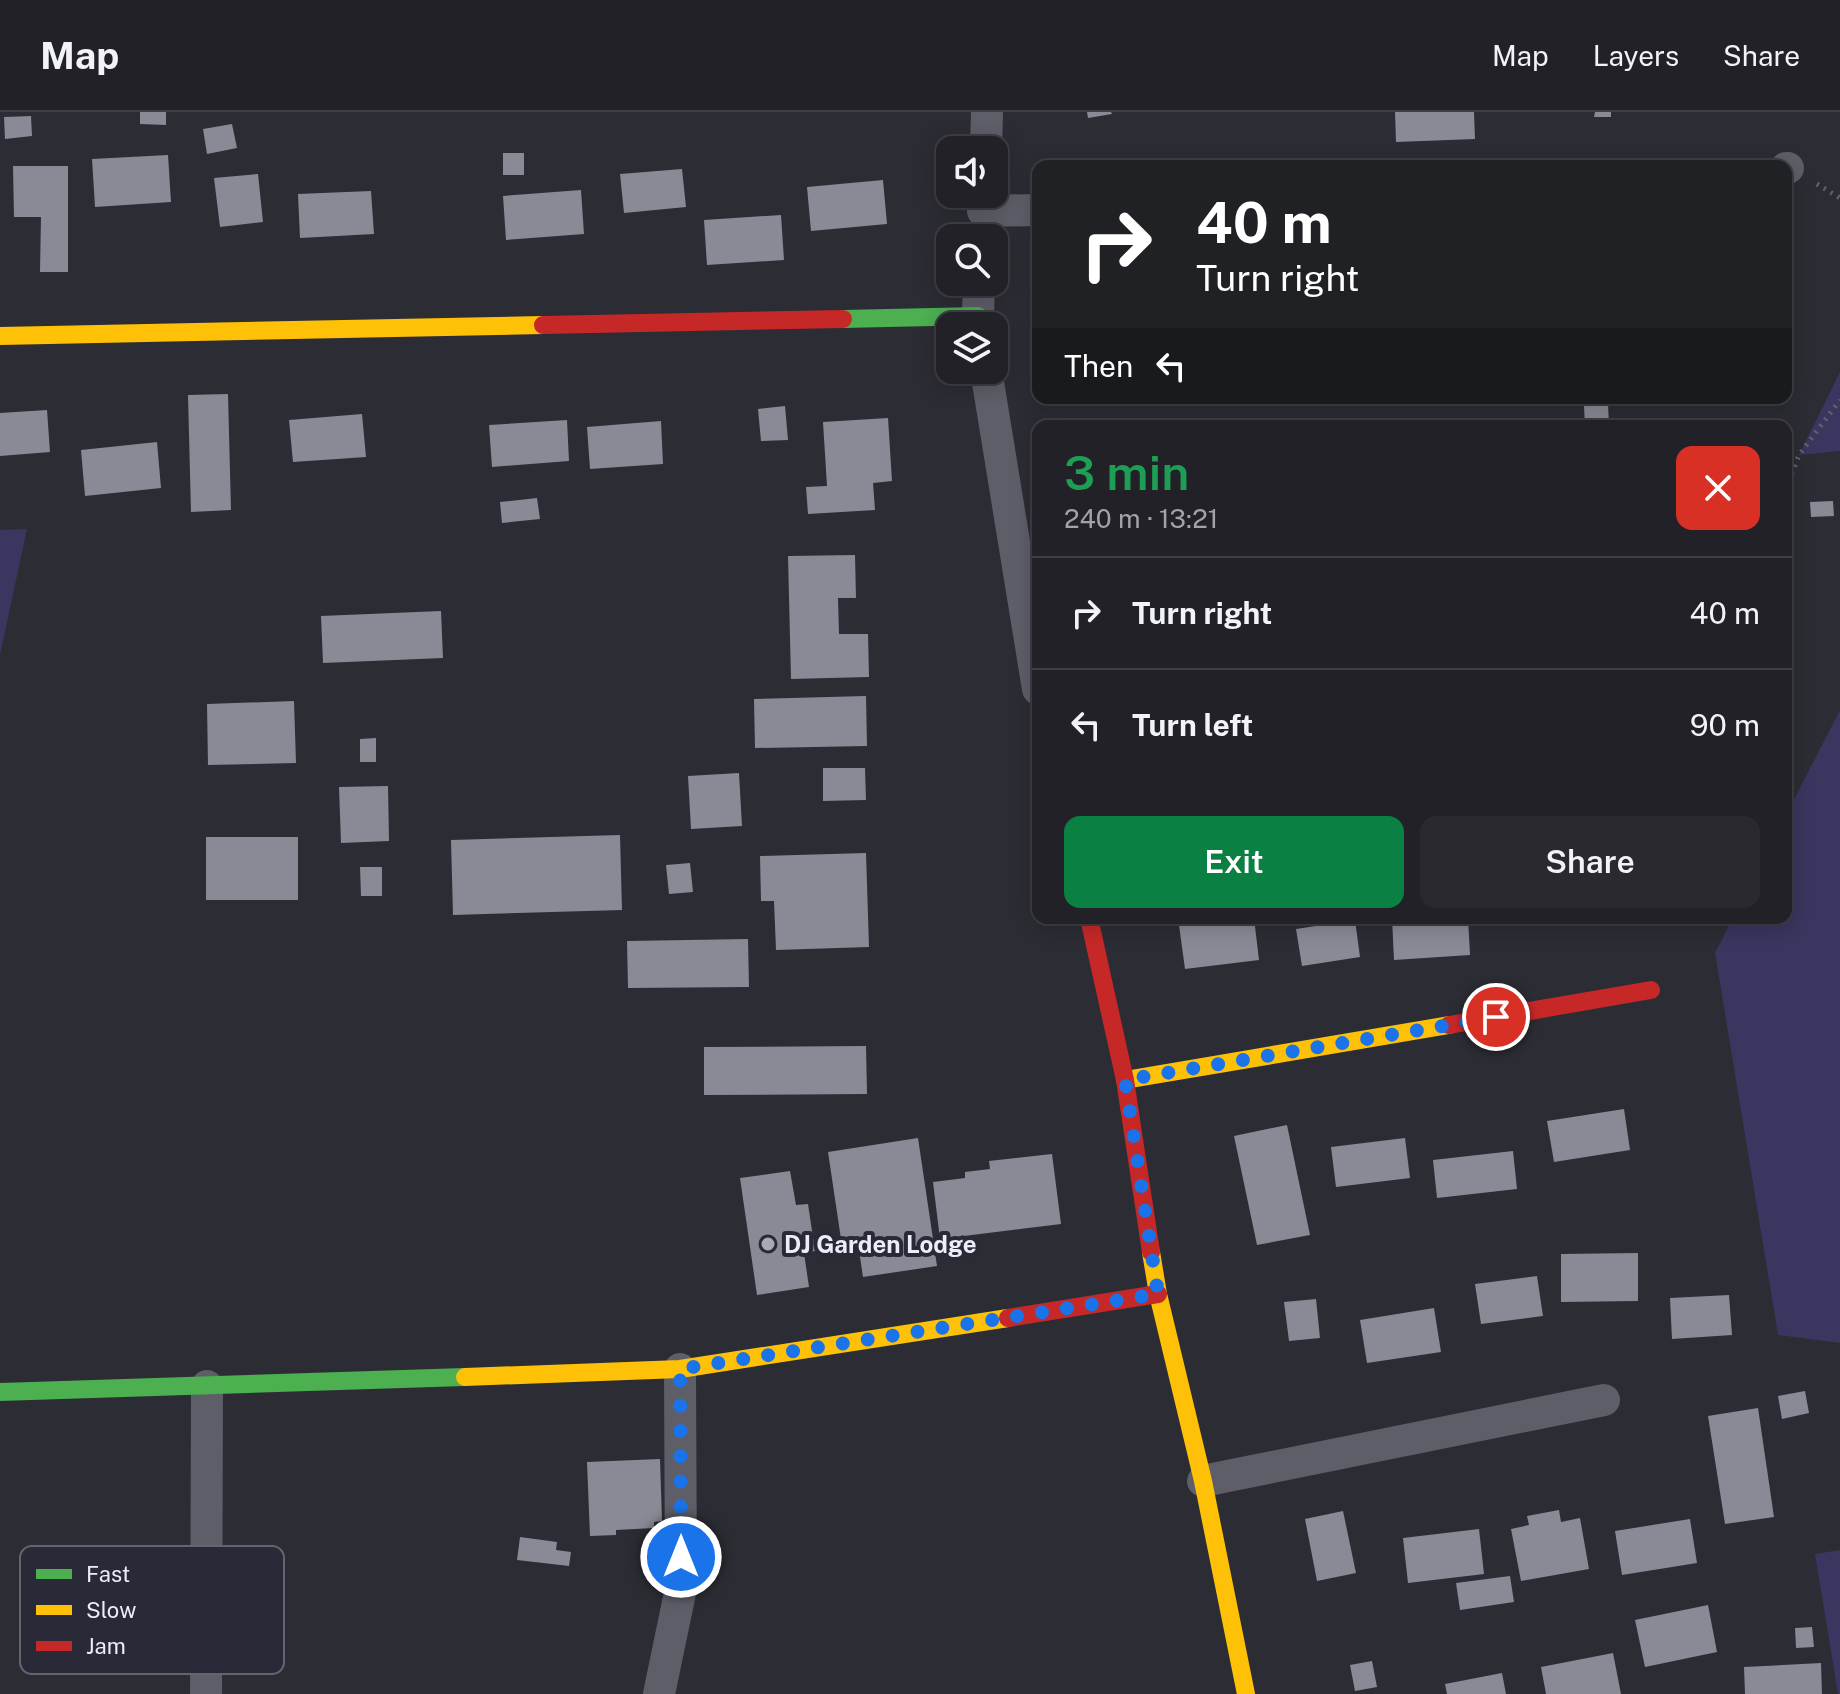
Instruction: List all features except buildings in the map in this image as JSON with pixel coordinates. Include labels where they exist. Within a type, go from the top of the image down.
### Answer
[{"type":"street","points":[[986,136],[987,112]]},
{"type":"street","points":[[983,214],[1032,210]]},
{"type":"street","points":[[0,336],[936,322]]},
{"type":"street","points":[[988,384],[1032,652]]},
{"type":"street","points":[[1090,924],[1125,1080],[1158,1294],[1203,1481],[1246,1694]]},
{"type":"street","points":[[1125,1080],[1651,990]]},
{"type":"street","points":[[0,1392],[680,1369],[1158,1294]]},
{"type":"street","points":[[659,1694],[681,1588],[680,1369]]},
{"type":"street","points":[[206,1546],[207,1386]]},
{"type":"street","points":[[1203,1481],[1604,1400]]},
{"type":"street","points":[[206,1674],[206,1694]]},
{"type":"path","points":[[1792,473],[1799,455],[1840,400]]},
{"type":"shaded area","points":[[1840,372],[1840,451],[1799,455]]},
{"type":"shaded area","points":[[27,529],[0,655],[0,530]]},
{"type":"shaded area","points":[[1840,710],[1840,1343],[1778,1335],[1715,953],[1730,924],[1792,924],[1792,803]]},
{"type":"shaded area","points":[[1840,1550],[1840,1694],[1838,1694],[1815,1554]]},
{"type":"traffic: fast","points":[[843,319],[936,317]]},
{"type":"traffic: fast","points":[[0,1392],[465,1377]]},
{"type":"traffic: slow","points":[[0,336],[543,325]]},
{"type":"traffic: slow","points":[[1125,1080],[1449,1025]]},
{"type":"traffic: slow","points":[[1151,1252],[1158,1294],[1203,1481],[1246,1694]]},
{"type":"traffic: slow","points":[[465,1377],[680,1369],[1008,1318]]},
{"type":"traffic: jam","points":[[543,325],[843,319]]},
{"type":"traffic: jam","points":[[1090,924],[1125,1080],[1151,1252]]},
{"type":"traffic: jam","points":[[1449,1025],[1651,990]]},
{"type":"traffic: jam","points":[[1008,1318],[1158,1294]]},
{"type":"place","name":"DJ Garden Lodge","points":[[768,1244]]},
{"type":"route","points":[[681,1557],[680,1369],[1158,1294],[1125,1080],[1496,1017]]}]
